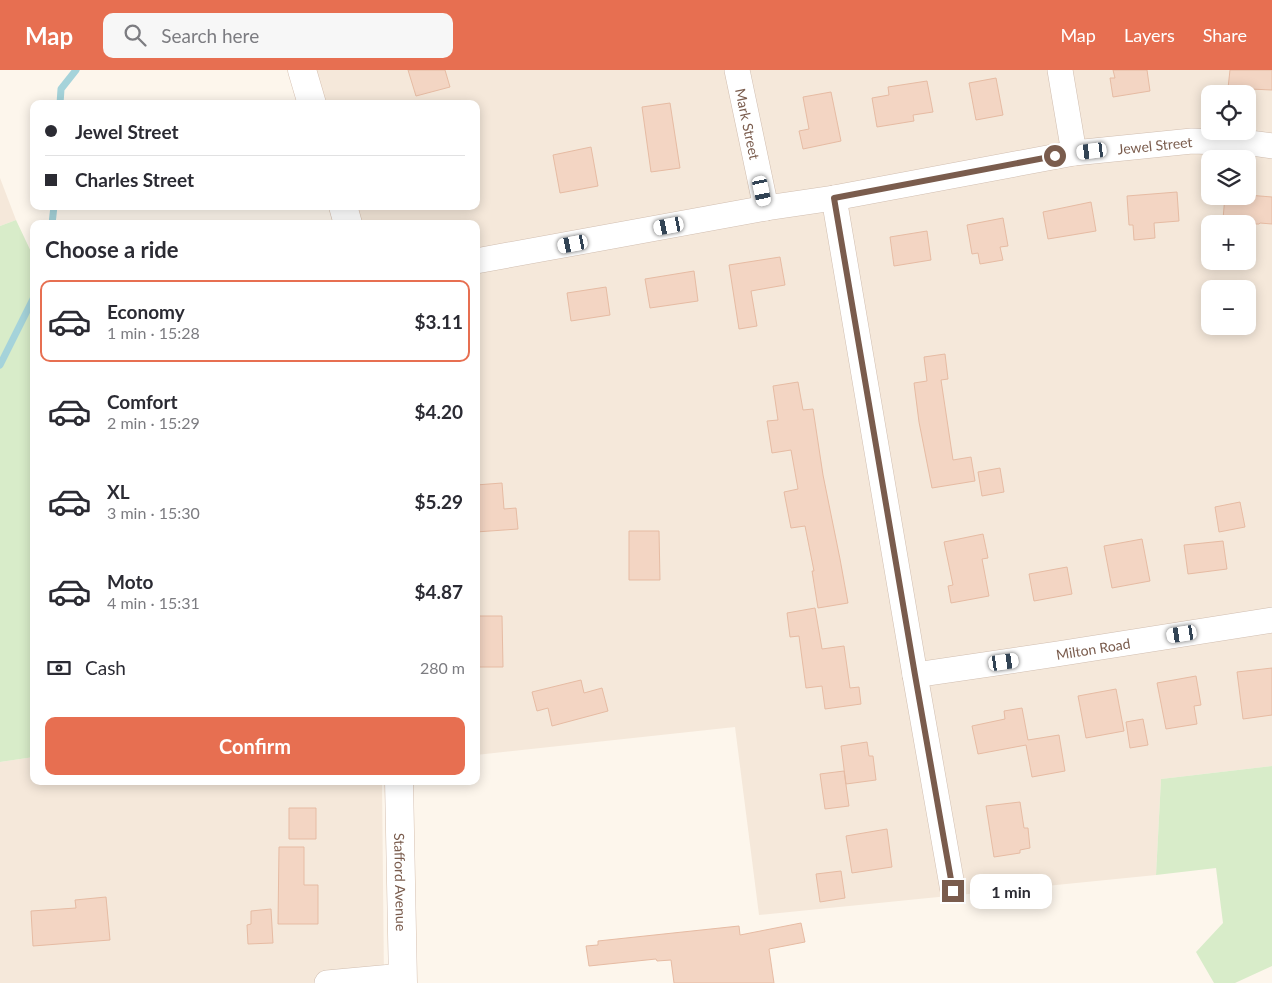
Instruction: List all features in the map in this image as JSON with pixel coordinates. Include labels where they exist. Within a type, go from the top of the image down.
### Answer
[{"type":"main road","points":[[302,70],[311,100]]},
{"type":"main road","name":"Stafford Avenue","points":[[399,785],[403,980]]},
{"type":"street","name":"Mark Street","points":[[737,70],[766,208]]},
{"type":"street","points":[[1060,70],[1074,153]]},
{"type":"street","name":"Jewel Street","points":[[480,260],[766,208],[834,198],[1074,153],[1192,141],[1272,146]]},
{"type":"street","points":[[834,198],[953,891]]},
{"type":"street","name":"Milton Road","points":[[915,675],[1272,620]]},
{"type":"street","points":[[328,983],[403,980]]},
{"type":"shaded area","points":[[316,70],[1272,70],[1272,766],[1161,779],[1156,875],[759,915],[735,727],[480,755],[480,220],[359,220],[356,210],[480,210],[480,100],[325,100]]},
{"type":"shaded area","points":[[0,178],[16,220],[0,226]]},
{"type":"shaded area","points":[[30,758],[30,785],[382,785],[384,983],[0,983],[0,762]]},
{"type":"green space","points":[[16,220],[30,250],[30,758],[0,762],[0,226]]},
{"type":"green space","points":[[1272,766],[1272,966],[1235,983],[1214,983],[1196,952],[1223,923],[1216,868],[1156,875],[1161,779]]},
{"type":"building","points":[[408,70],[445,70],[450,87],[416,96]]},
{"type":"building","points":[[1113,70],[1147,70],[1150,91],[1113,97],[1110,78],[1115,78]]},
{"type":"building","points":[[1230,70],[1272,70],[1272,90],[1256,89],[1256,85],[1228,85]]},
{"type":"building","points":[[996,78],[1003,115],[976,120],[969,83]]},
{"type":"building","points":[[927,81],[933,112],[913,115],[914,121],[877,127],[872,98],[889,95],[888,87]]},
{"type":"building","points":[[831,92],[841,141],[803,149],[799,131],[809,129],[803,97]]},
{"type":"building","points":[[670,103],[680,168],[651,172],[642,107]]},
{"type":"building","points":[[591,147],[598,186],[560,193],[553,155]]},
{"type":"building","points":[[1177,192],[1179,221],[1154,223],[1155,238],[1134,240],[1133,225],[1129,225],[1127,196]]},
{"type":"building","points":[[1256,196],[1272,197],[1272,224],[1256,224],[1256,215],[1223,215],[1224,205],[1256,205]]},
{"type":"building","points":[[1091,202],[1096,231],[1048,239],[1043,212]]},
{"type":"building","points":[[1003,218],[1008,246],[1000,247],[1003,260],[980,264],[978,253],[972,254],[967,225]]},
{"type":"building","points":[[927,231],[931,260],[894,266],[890,237]]},
{"type":"building","points":[[780,257],[785,285],[751,291],[757,326],[739,329],[729,265]]},
{"type":"building","points":[[694,271],[698,301],[650,308],[645,279]]},
{"type":"building","points":[[606,287],[610,315],[571,321],[567,293]]},
{"type":"building","points":[[945,354],[948,379],[941,380],[953,460],[971,457],[975,481],[932,488],[919,422],[914,383],[927,381],[924,357]]},
{"type":"building","points":[[798,382],[803,410],[813,409],[823,475],[848,603],[818,608],[812,571],[814,571],[805,526],[791,528],[784,492],[798,489],[791,450],[772,453],[767,421],[778,420],[773,386]]},
{"type":"building","points":[[1000,468],[1004,492],[982,496],[978,472]]},
{"type":"building","points":[[502,483],[504,509],[516,508],[518,529],[480,532],[480,485]]},
{"type":"building","points":[[1240,502],[1245,527],[1219,532],[1215,507]]},
{"type":"building","points":[[629,531],[659,531],[660,580],[629,580]]},
{"type":"building","points":[[983,534],[988,558],[982,559],[989,596],[951,603],[948,586],[953,585],[944,542]]},
{"type":"building","points":[[1142,539],[1150,581],[1112,588],[1104,546]]},
{"type":"building","points":[[1223,541],[1227,569],[1188,574],[1184,545]]},
{"type":"building","points":[[1067,567],[1072,594],[1034,601],[1029,574]]},
{"type":"building","points":[[815,608],[822,649],[844,646],[850,688],[859,687],[861,704],[825,709],[822,686],[806,688],[799,636],[790,637],[787,613]]},
{"type":"building","points":[[480,616],[502,616],[503,667],[480,667]]},
{"type":"building","points":[[1272,668],[1272,715],[1243,719],[1237,672]]},
{"type":"building","points":[[1196,676],[1201,705],[1194,706],[1197,724],[1166,729],[1157,683]]},
{"type":"building","points":[[581,680],[584,693],[602,688],[608,711],[552,726],[548,708],[537,711],[532,692]]},
{"type":"building","points":[[1116,689],[1124,731],[1086,738],[1078,696]]},
{"type":"building","points":[[1022,708],[1028,740],[1059,735],[1065,771],[1032,777],[1026,745],[978,754],[972,726],[1005,719],[1004,711]]},
{"type":"building","points":[[1143,719],[1148,745],[1130,748],[1126,722]]},
{"type":"building","points":[[867,742],[869,756],[873,756],[876,780],[846,784],[841,746]]},
{"type":"building","points":[[844,771],[849,806],[825,809],[820,774]]},
{"type":"building","points":[[1020,802],[1024,828],[1028,828],[1030,848],[1020,850],[1020,853],[994,857],[986,806]]},
{"type":"building","points":[[289,808],[316,808],[316,839],[289,839]]},
{"type":"building","points":[[887,829],[892,867],[852,873],[846,836]]},
{"type":"building","points":[[279,847],[304,847],[304,885],[318,885],[318,924],[278,924]]},
{"type":"building","points":[[841,871],[845,898],[820,902],[816,874]]},
{"type":"building","points":[[106,897],[110,940],[33,946],[31,911],[76,908],[75,900]]},
{"type":"building","points":[[271,909],[273,943],[248,944],[247,925],[251,924],[251,911]]},
{"type":"building","points":[[801,923],[805,942],[769,949],[774,983],[674,983],[671,960],[657,961],[656,959],[589,966],[586,946],[598,945],[598,941],[739,926],[740,935]]},
{"type":"waterway","points":[[60,100],[61,89],[76,70]]},
{"type":"waterway","points":[[52,220],[54,210]]},
{"type":"waterway","points":[[0,365],[30,305]]},
{"type":"route","points":[[953,891],[834,198],[1055,156]]}]
